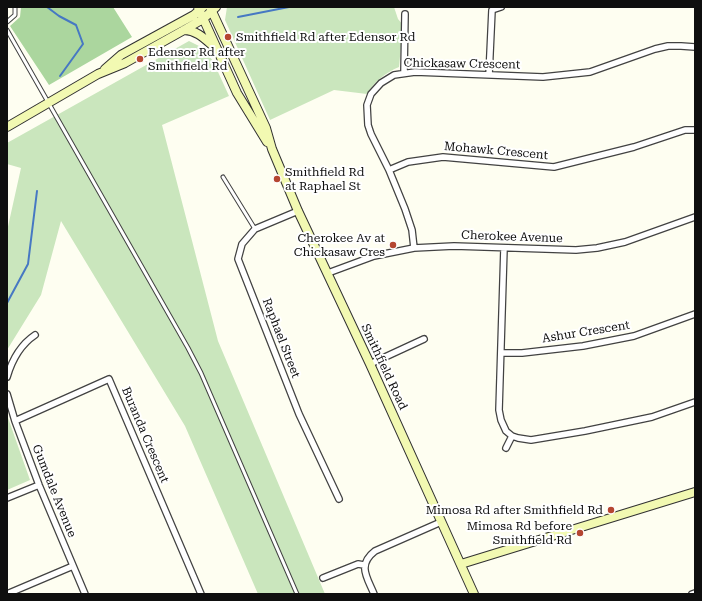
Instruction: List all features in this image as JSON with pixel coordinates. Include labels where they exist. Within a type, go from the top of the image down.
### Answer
[{"type":"main road","name":"Smithfield Road","points":[[200,8],[203,19],[216,49],[237,93],[272,149]]},
{"type":"main road","points":[[98,74],[121,55],[194,15],[200,8]]},
{"type":"main road","name":"Smithfield Road","points":[[213,8],[262,121],[298,211],[370,364],[474,594]]},
{"type":"main road","points":[[7,127],[98,74],[125,63],[184,30],[203,19],[213,8]]},
{"type":"main road","points":[[184,30],[191,31],[199,35],[216,49]]},
{"type":"main road","points":[[461,564],[695,492]]},
{"type":"street","points":[[489,75],[492,10],[501,7]]},
{"type":"street","points":[[404,73],[405,14]]},
{"type":"street","name":"Chickasaw Crescent","points":[[414,248],[412,230],[405,209],[389,170],[371,134],[368,124],[367,105],[371,94],[381,83],[394,75],[404,73],[543,77],[590,72],[655,49],[668,46],[695,47]]},
{"type":"street","name":"Mohawk Crescent","points":[[389,170],[408,162],[443,157],[554,167],[634,146],[685,130],[695,130]]},
{"type":"street","name":"Raphael Street","points":[[298,211],[255,229],[242,244],[238,259],[299,414],[339,499]]},
{"type":"street","name":"Cherokee Avenue","points":[[328,273],[374,256],[414,248],[454,246],[576,250],[597,248],[625,242],[695,217]]},
{"type":"street","points":[[504,248],[499,410],[501,420],[506,431],[512,436],[531,440],[585,431],[652,417],[695,402]]},
{"type":"street","name":"Ashur Crescent","points":[[501,353],[522,353],[583,346],[634,336],[695,314]]},
{"type":"street","points":[[7,377],[16,355],[25,342],[35,335]]},
{"type":"street","points":[[370,364],[424,339]]},
{"type":"street","name":"Buranda Crescent","points":[[15,421],[109,379],[201,594]]},
{"type":"street","name":"Gumdale Avenue","points":[[7,394],[15,421],[39,485],[85,594]]},
{"type":"street","points":[[506,448],[512,436]]},
{"type":"street","points":[[7,498],[39,485]]},
{"type":"street","points":[[374,594],[364,565],[368,556],[374,551],[441,522]]},
{"type":"street","points":[[323,578],[358,564],[364,565]]},
{"type":"street","points":[[7,594],[73,566]]},
{"type":"lane","points":[[7,22],[15,15],[15,7]]},
{"type":"lane","points":[[7,30],[192,355],[297,594]]},
{"type":"lane","points":[[223,177],[255,229]]},
{"type":"green space","points":[[21,7],[113,7],[132,37],[49,85],[10,26],[20,17]]},
{"type":"green space","points":[[227,7],[394,7],[398,19],[403,25],[399,67],[381,78],[373,85],[367,94],[334,90],[270,120],[225,20]]},
{"type":"green space","points":[[189,41],[203,48],[213,61],[229,96],[162,125],[218,341],[325,594],[258,594],[185,426],[61,221],[41,295],[7,350],[7,231],[21,168],[7,164],[7,143]]},
{"type":"green space","points":[[7,415],[30,480],[7,490]]},
{"type":"waterway","points":[[47,7],[59,16],[76,25],[83,44],[60,76]]},
{"type":"waterway","points":[[238,17],[289,7]]},
{"type":"waterway","points":[[7,303],[28,264],[37,191]]},
{"type":"place","name":"Smithfield Rd after Edensor Rd","points":[[228,37]]},
{"type":"place","name":"Edensor Rd after Smithfield Rd","points":[[140,59]]},
{"type":"place","name":"Smithfield Rd at Raphael St","points":[[277,179]]},
{"type":"place","name":"Cherokee Av at Chickasaw Cres","points":[[393,245]]},
{"type":"place","name":"Mimosa Rd after Smithfield Rd","points":[[611,510]]},
{"type":"place","name":"Mimosa Rd before Smithfield Rd","points":[[580,533]]}]
